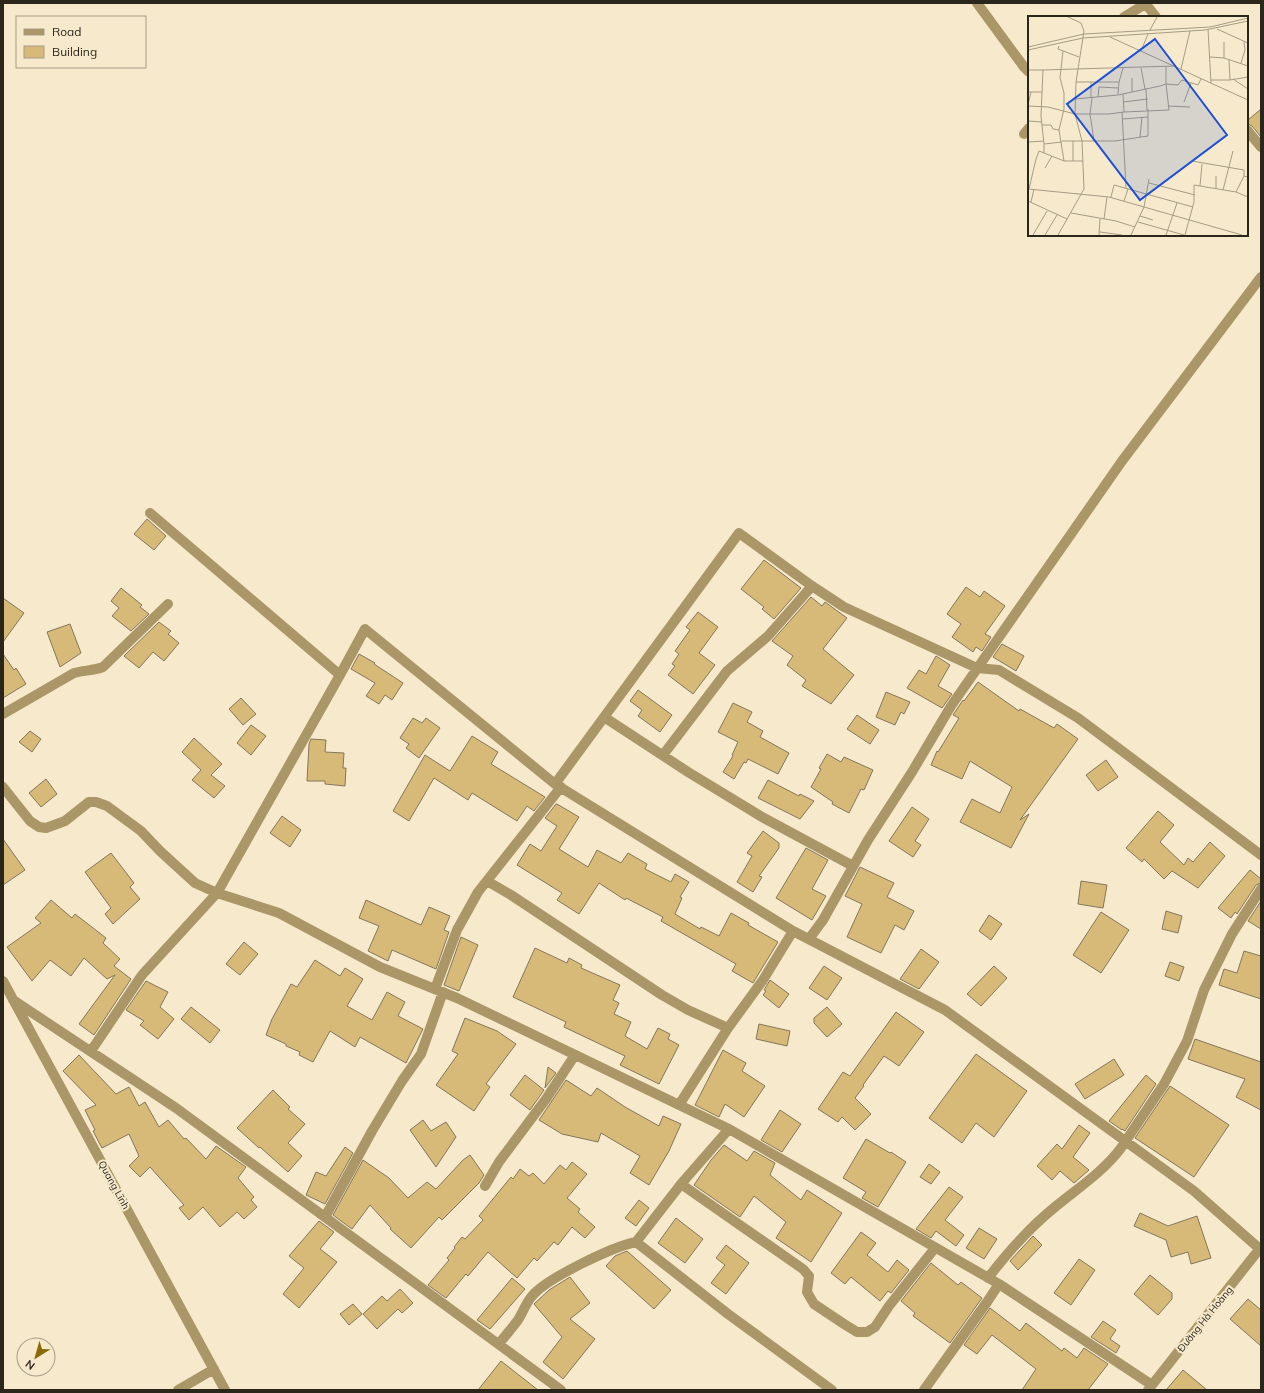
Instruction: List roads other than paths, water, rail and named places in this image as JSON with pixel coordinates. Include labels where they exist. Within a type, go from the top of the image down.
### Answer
[{"type":"street","points":[[977,3],[1028,71]]},
{"type":"street","points":[[1126,16],[1146,3],[1155,16]]},
{"type":"street","points":[[1248,131],[1261,148]]},
{"type":"street","points":[[809,939],[823,920],[853,866],[912,772],[951,706],[1122,462],[1261,277]]},
{"type":"street","points":[[150,513],[340,675]]},
{"type":"street","points":[[325,1217],[372,1131],[402,1081],[421,1054],[456,930],[478,892],[558,786],[604,718],[739,533],[812,586],[844,607],[977,668],[999,670],[1078,718],[1261,855]]},
{"type":"street","points":[[663,755],[727,671],[768,636],[812,586]]},
{"type":"street","points":[[3,714],[74,673],[95,670],[103,667],[168,604]]},
{"type":"street","points":[[91,1051],[142,975],[217,893],[365,629],[558,786],[793,931],[945,1010],[1194,1190],[1261,1249]]},
{"type":"street","points":[[604,718],[769,820],[853,866]]},
{"type":"street","points":[[3,787],[30,821],[39,827],[52,827],[65,821],[89,802],[96,802],[107,806],[141,831],[160,851],[195,883],[217,893],[279,913],[380,967],[439,991],[729,1129],[999,1284],[1150,1388]]},
{"type":"street","points":[[487,881],[511,895],[662,995],[688,1010],[728,1028]]},
{"type":"street","points":[[988,1278],[1022,1237],[1114,1158],[1126,1141],[1164,1084],[1188,1041],[1204,990],[1232,934],[1261,889]]},
{"type":"street","points":[[679,1106],[728,1028],[763,980],[793,931]]},
{"type":"street","name":"Quang Lĩnh","points":[[3,981],[225,1390]]},
{"type":"street","points":[[14,1000],[176,1108],[561,1390]]},
{"type":"street","points":[[485,1186],[499,1162],[525,1128],[575,1055]]},
{"type":"street","points":[[498,1344],[518,1320],[533,1296],[545,1284],[578,1266],[621,1246],[636,1242],[681,1184],[729,1129]]},
{"type":"street","points":[[681,1184],[803,1269],[809,1276],[807,1292],[814,1304],[857,1332],[866,1332],[875,1327],[889,1306],[935,1248]]},
{"type":"street","points":[[636,1242],[728,1314],[832,1390]]},
{"type":"street","name":"Đường Hà Hoàng","points":[[1150,1388],[1261,1249]]},
{"type":"street","points":[[924,1390],[999,1284]]},
{"type":"street","points":[[178,1390],[214,1369]]}]
